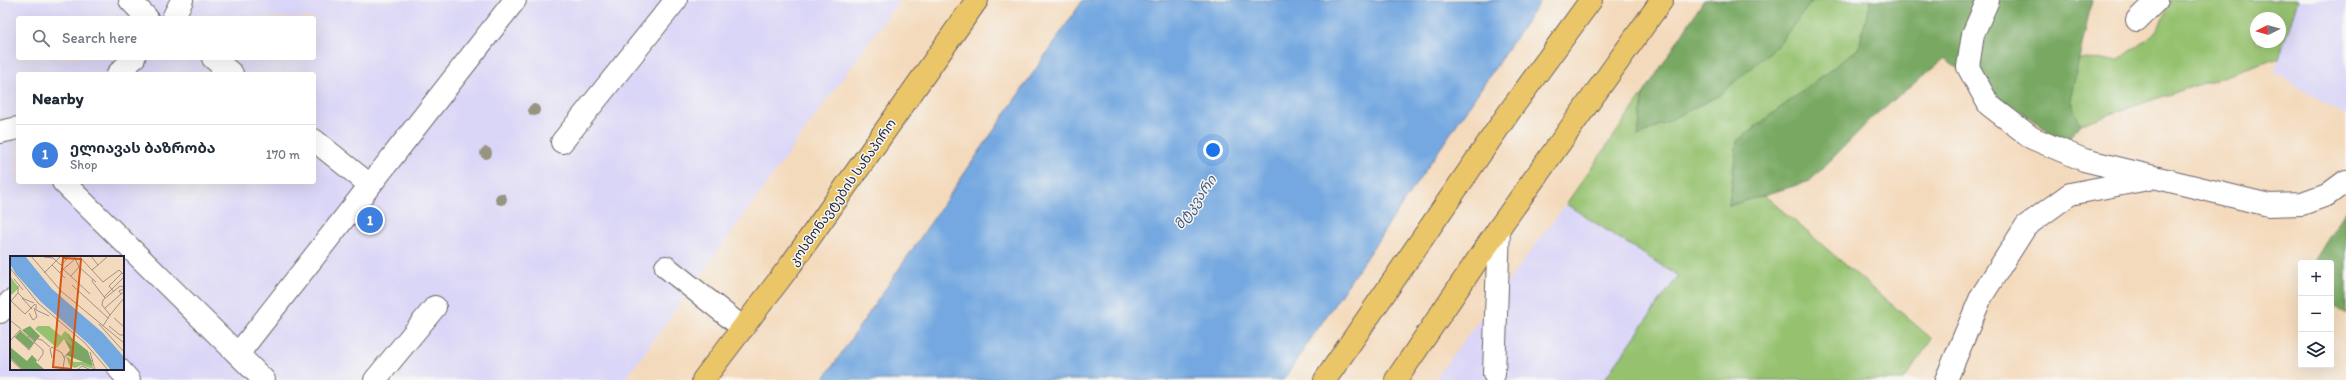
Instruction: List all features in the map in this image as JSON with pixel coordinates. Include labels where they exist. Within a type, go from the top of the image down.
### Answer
[{"type":"main road","name":"კოსმონავტების სანაპირო","points":[[703,380],[797,256],[977,0]]},
{"type":"main road","points":[[1325,380],[1512,108],[1591,0]]},
{"type":"main road","points":[[1396,380],[1499,228],[1662,0]]},
{"type":"lane","points":[[130,0],[145,16]]},
{"type":"lane","points":[[173,16],[182,0]]},
{"type":"lane","points":[[238,354],[515,0]]},
{"type":"lane","points":[[562,142],[676,0]]},
{"type":"lane","points":[[1988,0],[1973,34],[1968,67],[1990,105],[2032,138],[2084,160],[2269,205],[2302,204],[2327,195],[2346,181]]},
{"type":"lane","points":[[2137,20],[2157,0]]},
{"type":"lane","points":[[120,72],[132,60]]},
{"type":"lane","points":[[214,60],[230,72]]},
{"type":"lane","points":[[316,142],[370,185]]},
{"type":"lane","points":[[1946,380],[1981,298],[2026,226],[2070,194],[2155,178]]},
{"type":"lane","points":[[65,184],[238,354],[259,378]]},
{"type":"lane","points":[[1494,374],[1499,228]]},
{"type":"lane","points":[[666,267],[743,328]]},
{"type":"lane","points":[[0,312],[10,302]]},
{"type":"lane","points":[[375,380],[435,307]]},
{"type":"lane","points":[[120,370],[130,380]]},
{"type":"shaded area","points":[[0,0],[899,0],[625,380],[0,380]]},
{"type":"shaded area","points":[[2298,0],[2346,0],[2346,116],[2274,72],[2282,48],[2286,48],[2286,36]]},
{"type":"shaded area","points":[[1566,204],[1678,276],[1604,380],[1434,380]]},
{"type":"green space","points":[[1704,0],[1813,0],[1777,46],[1718,96],[1638,136],[1644,93]]},
{"type":"green space","points":[[1813,0],[1871,0],[1858,49],[1737,141],[1729,205],[1764,195],[1932,339],[1904,380],[1604,380],[1678,276],[1566,204],[1644,93],[1638,136],[1777,46]]},
{"type":"green space","points":[[1871,0],[2092,0],[2070,99],[2080,124],[2066,143],[1944,59],[1874,116],[1810,181],[1729,206],[1737,141],[1858,49]]},
{"type":"green space","points":[[2171,0],[2298,0],[2286,37],[2286,12],[2250,12],[2250,48],[2282,48],[2279,58],[2080,124],[2070,99],[2079,59],[2119,60],[2156,32]]},
{"type":"green space","points":[[2346,210],[2346,315],[2334,305],[2334,260],[2315,260]]},
{"type":"water","name":"მტკვარი","points":[[1083,0],[1541,0],[1283,380],[823,380]]},
{"type":"place","name":"ელიავას ბაზრობა","points":[[370,220]]}]
